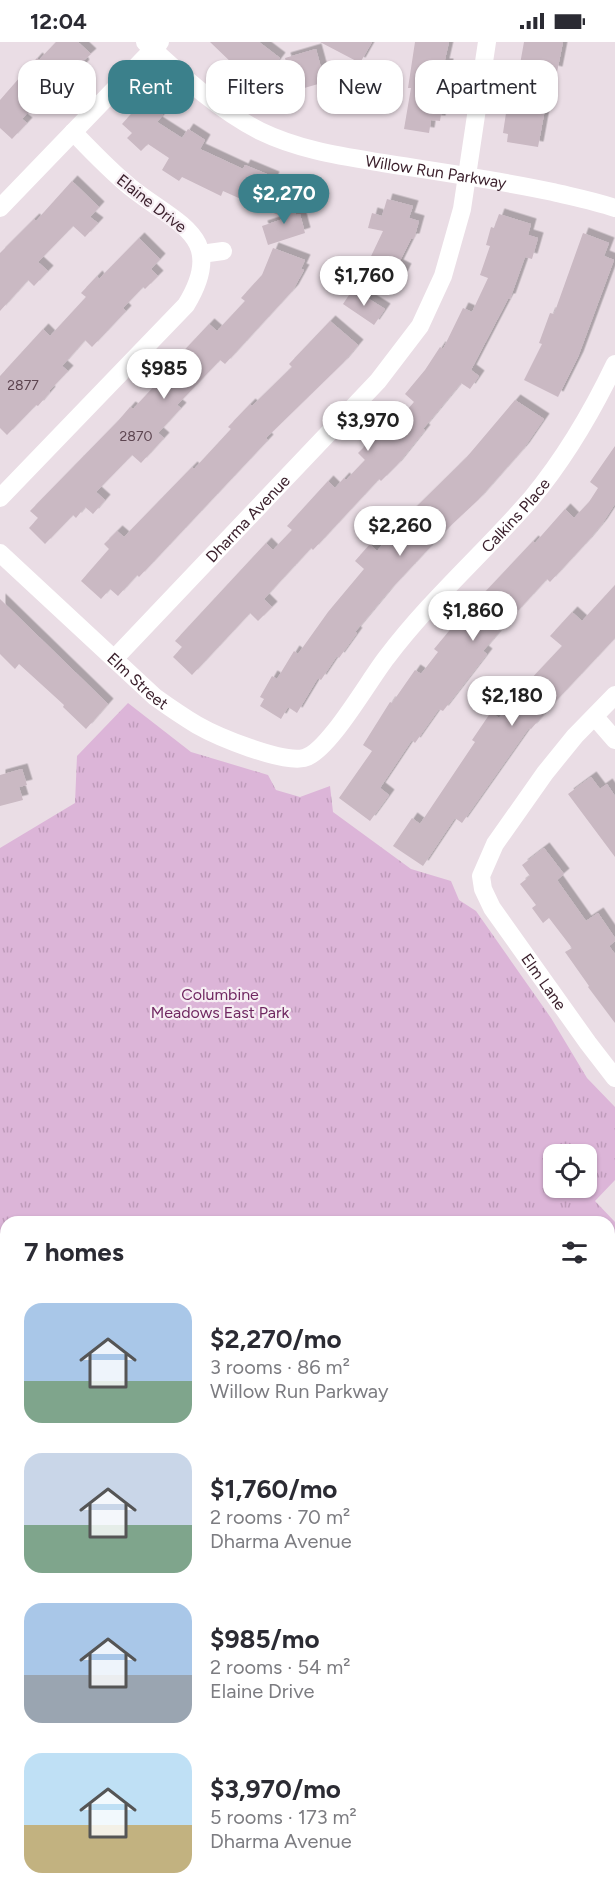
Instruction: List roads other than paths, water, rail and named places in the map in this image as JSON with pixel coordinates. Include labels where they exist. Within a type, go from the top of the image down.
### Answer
[{"type":"street","name":"Dharma Avenue","points":[[114,658],[378,381],[420,326],[443,276],[462,209],[487,42]]},
{"type":"street","name":"Willow Run Parkway","points":[[152,44],[180,75],[233,115],[271,135],[327,154],[509,182],[615,208]]},
{"type":"street","points":[[0,208],[73,132],[152,44]]},
{"type":"street","name":"Elaine Drive","points":[[73,132],[122,180],[174,217],[194,236],[201,254]]},
{"type":"street","points":[[0,498],[186,304],[200,277],[201,254],[223,250]]},
{"type":"street","name":"Calkins Place","points":[[304,767],[315,752],[327,742],[371,677],[404,634],[537,491],[580,431],[615,364]]},
{"type":"street","name":"Elm Street","points":[[0,553],[155,697],[198,726],[304,767]]},
{"type":"street","points":[[615,695],[595,717],[615,740]]},
{"type":"street","name":"Elm Lane","points":[[595,717],[545,773],[495,844],[484,865],[481,879],[492,908],[615,1078]]},
{"type":"park label","name":"Columbine Meadows East Park","points":[[220,1003]]}]
